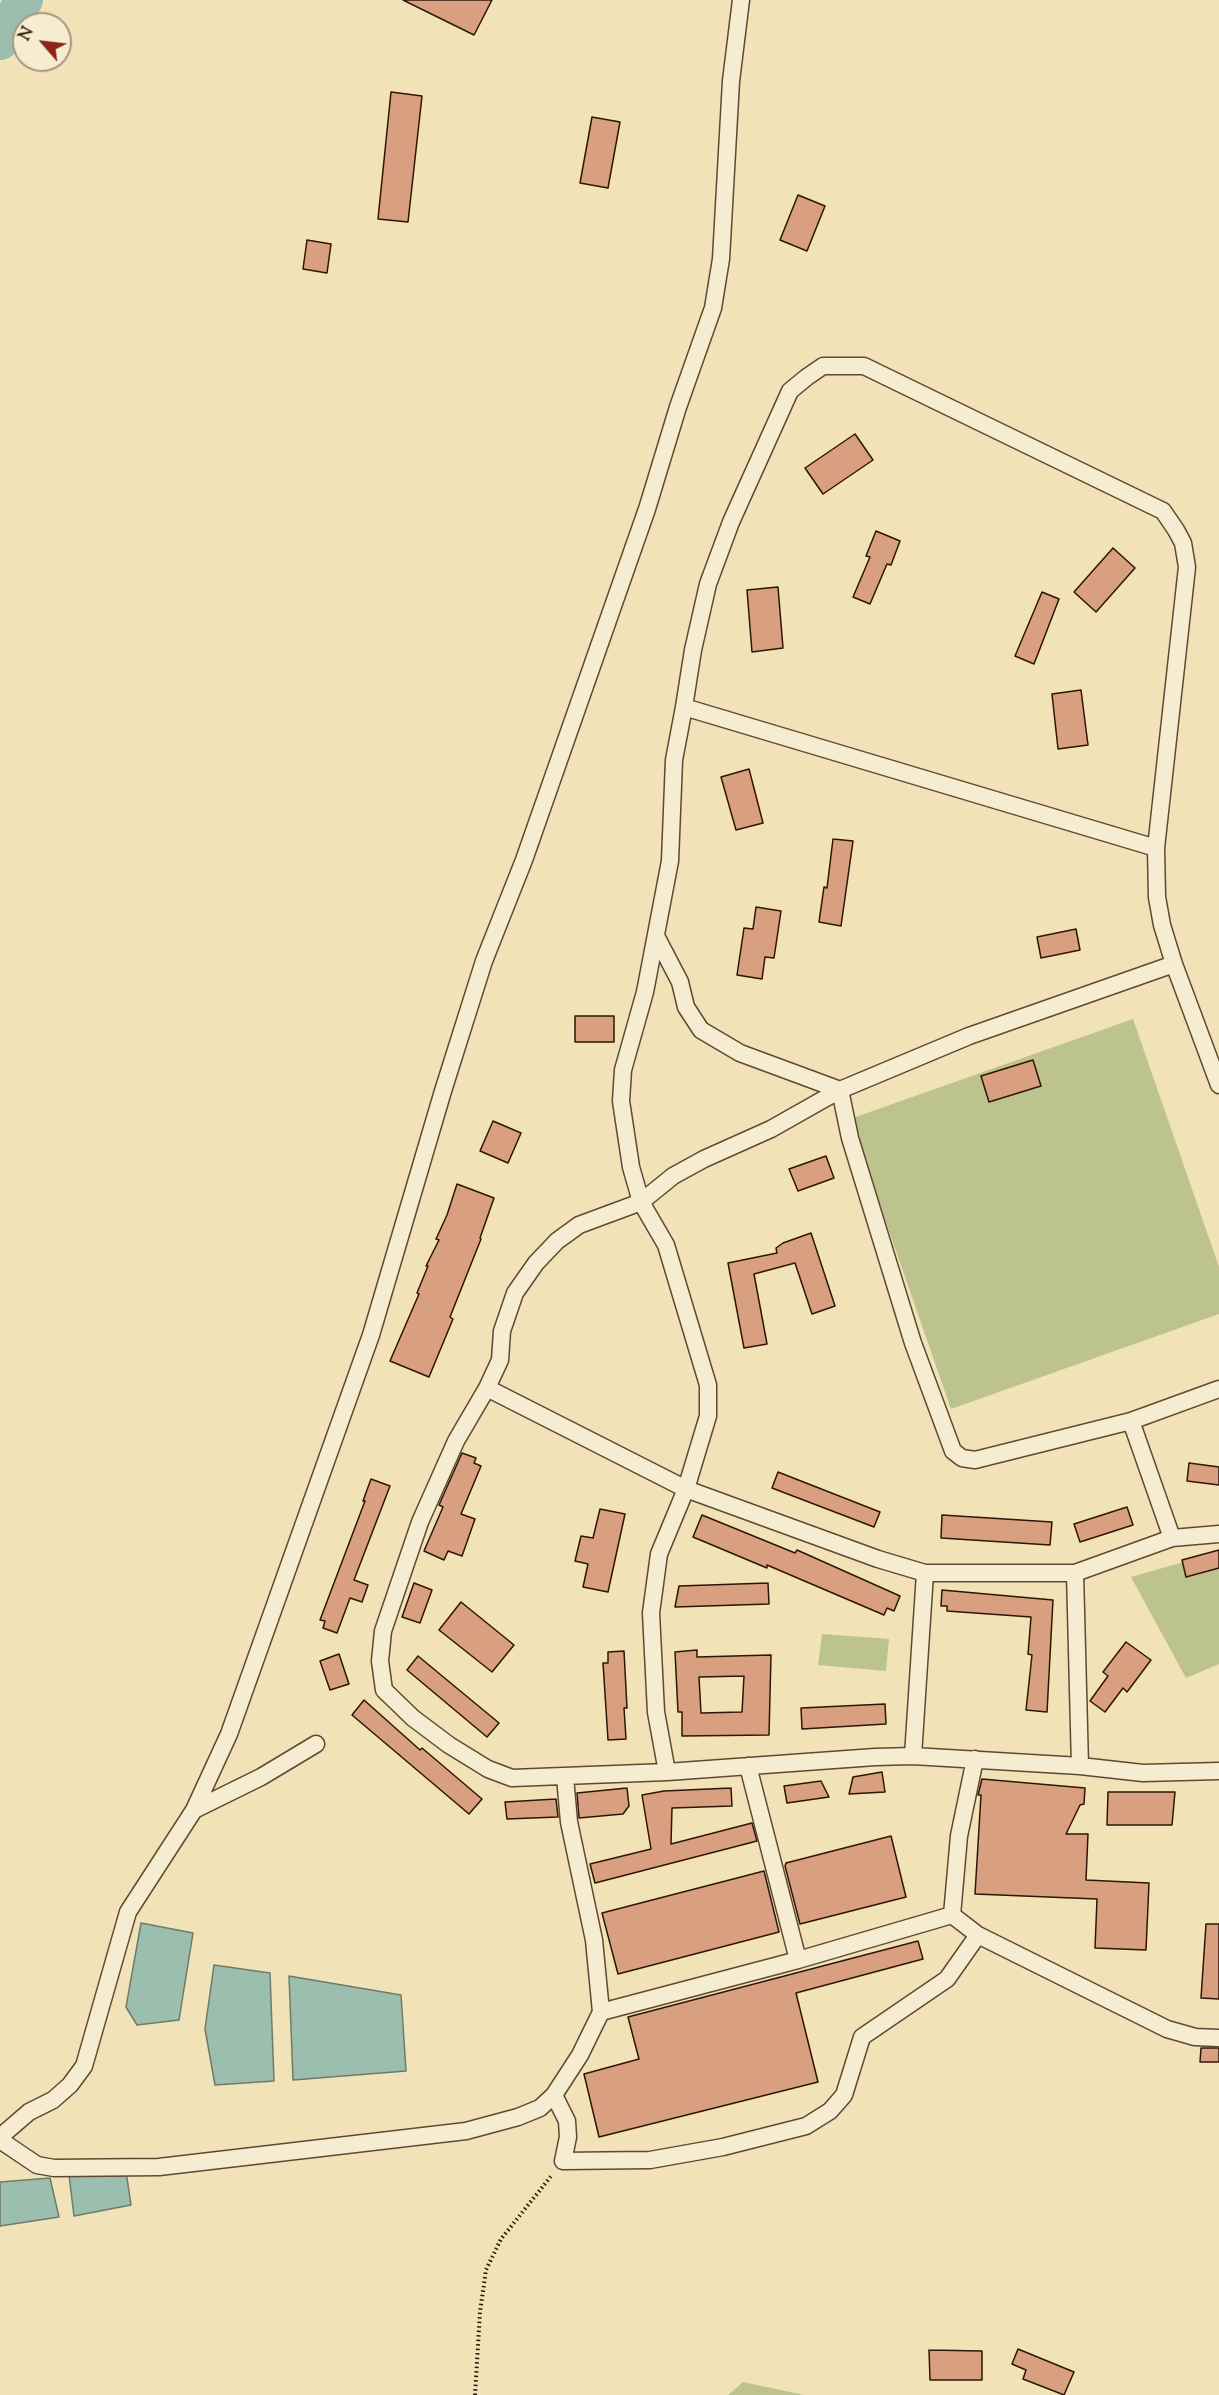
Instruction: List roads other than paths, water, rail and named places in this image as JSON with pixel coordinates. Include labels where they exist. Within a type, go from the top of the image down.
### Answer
[{"type":"street","points":[[565,1777],[569,1822],[594,1940],[601,2012],[580,2055],[554,2095],[540,2108],[518,2117],[466,2131],[159,2167],[54,2168],[37,2165],[0,2138],[29,2112],[53,2100],[70,2085],[84,2067],[128,1912],[194,1810],[230,1734],[370,1335],[484,961],[524,860],[648,509],[678,407],[713,308],[721,259],[731,81],[741,0]]},
{"type":"street","points":[[667,1772],[656,1712],[651,1613],[659,1554],[686,1489],[708,1416],[708,1385],[666,1245],[641,1202],[631,1167],[621,1101],[623,1070],[645,992],[670,861],[674,760],[708,584],[731,522],[790,391],[823,366],[864,366],[1163,511],[1176,530],[1183,543],[1187,567],[1156,848],[1157,897],[1162,925],[1174,964],[1219,1085]]},
{"type":"street","points":[[684,707],[1156,848]]},
{"type":"street","points":[[656,936],[680,982],[686,1007],[701,1030],[740,1053],[840,1090]]},
{"type":"street","points":[[1174,964],[969,1036],[840,1090],[771,1130],[688,1167],[641,1202],[579,1225],[557,1241],[536,1263],[515,1293],[506,1314],[500,1360],[488,1388],[456,1441],[440,1473],[420,1522],[383,1631],[380,1660],[384,1690],[413,1718],[449,1745],[488,1768],[512,1778],[667,1772],[913,1756],[1080,1766],[1143,1773],[1219,1772]]},
{"type":"street","points":[[840,1090],[850,1138],[913,1342],[953,1451],[962,1458],[975,1460],[1131,1421],[1219,1389]]},
{"type":"street","points":[[488,1388],[686,1489],[878,1559],[926,1573],[1075,1573],[1172,1538],[1219,1534]]},
{"type":"street","points":[[1131,1421],[1172,1538]]},
{"type":"street","points":[[913,1756],[926,1573]]},
{"type":"street","points":[[1075,1573],[1080,1766]]},
{"type":"street","points":[[194,1810],[261,1777],[316,1744]]},
{"type":"street","points":[[952,1915],[959,1836],[975,1759]]},
{"type":"street","points":[[748,1766],[798,1960]]},
{"type":"street","points":[[601,2012],[798,1960],[952,1915]]},
{"type":"street","points":[[952,1915],[978,1935],[1167,2029],[1195,2037],[1219,2038]]},
{"type":"street","points":[[554,2095],[567,2121],[568,2137],[563,2161],[650,2160],[723,2147],[806,2126],[830,2111],[844,2095],[862,2037],[947,1979],[978,1935]]},
{"type":"waterway","points":[[0,41],[24,0]]}]
